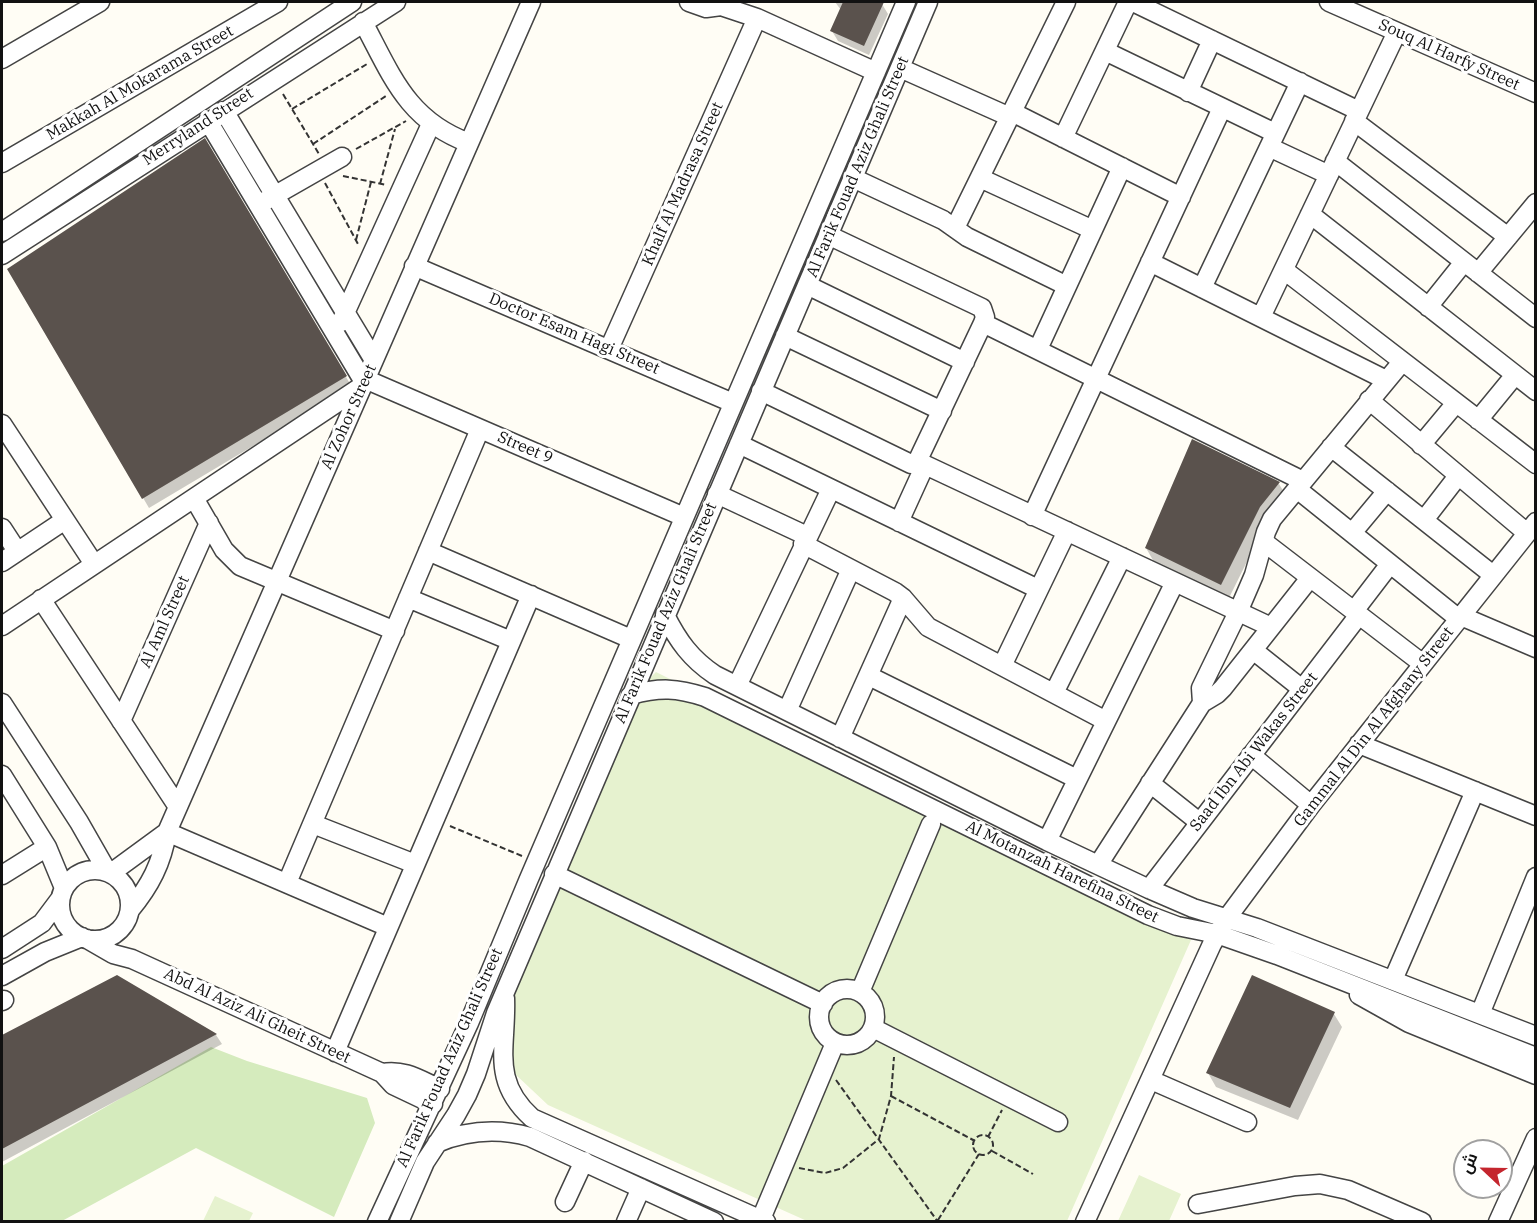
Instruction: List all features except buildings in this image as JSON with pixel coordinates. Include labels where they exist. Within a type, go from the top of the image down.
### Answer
[{"type":"street","points":[[2,59],[100,2]]},
{"type":"street","name":"Makkah Al Mokarama Street","points":[[2,164],[278,2]]},
{"type":"street","name":"Merryland Street","points":[[2,232],[352,2]]},
{"type":"street","name":"Al Zohor Street","points":[[130,910],[147,889],[159,866],[167,832],[531,2]]},
{"type":"street","points":[[689,2],[706,8],[721,3],[876,72]]},
{"type":"street","name":"Al Farik Fouad Aziz Ghali Street","points":[[399,1221],[420,1172],[467,1095],[504,993],[928,2]]},
{"type":"street","points":[[955,228],[1066,2]]},
{"type":"street","points":[[1063,138],[1131,2],[1300,82],[1357,116],[1508,237]]},
{"type":"street","name":"Souq Al Harfy Street","points":[[1329,2],[1536,93]]},
{"type":"street","name":"Al Farik Fouad Aziz Ghali Street","points":[[377,1221],[469,1023],[904,3]]},
{"type":"street","name":"Merryland Street","points":[[2,255],[363,22],[386,4]]},
{"type":"street","name":"Khalf Al Madrasa Street","points":[[609,349],[757,18]]},
{"type":"street","points":[[363,22],[399,87],[425,119],[449,135],[469,143]]},
{"type":"street","points":[[1261,317],[1397,32]]},
{"type":"street","points":[[1188,92],[1212,40]]},
{"type":"street","points":[[1105,51],[1222,108],[1272,140],[1332,168],[1534,313]]},
{"type":"street","points":[[900,68],[1011,114],[1181,197]]},
{"type":"street","points":[[1202,288],[1300,82]]},
{"type":"street","points":[[1032,516],[1222,108]]},
{"type":"street","points":[[224,111],[374,360]]},
{"type":"street","points":[[335,334],[401,188],[425,119]]},
{"type":"street","points":[[2,626],[364,383],[208,121]]},
{"type":"street","points":[[258,205],[329,164]]},
{"type":"street","points":[[1038,349],[1122,167]]},
{"type":"street","points":[[97,169],[108,185]]},
{"type":"street","points":[[853,178],[943,220],[967,237],[1067,286]]},
{"type":"street","points":[[980,178],[1093,231]]},
{"type":"street","points":[[1428,307],[1508,237],[1536,203]]},
{"type":"street","points":[[1310,214],[1536,391]]},
{"type":"street","points":[[828,235],[982,308],[985,317],[942,411],[899,522]]},
{"type":"street","points":[[1150,262],[1386,380]]},
{"type":"street","name":"Doctor Esam Hagi Street","points":[[414,266],[733,403]]},
{"type":"street","points":[[1284,270],[1536,464]]},
{"type":"street","points":[[782,291],[804,292],[965,362]]},
{"type":"street","points":[[983,323],[1097,377],[1300,485],[1352,533],[1460,618],[1536,648]]},
{"type":"street","points":[[785,336],[942,411]]},
{"type":"street","points":[[1202,703],[1201,688],[1254,575],[1272,519],[1402,362]]},
{"type":"street","points":[[1478,420],[1515,375]]},
{"type":"street","name":"Street 9","points":[[364,383],[480,429],[684,517]]},
{"type":"street","points":[[762,391],[911,464],[922,464],[1271,627]]},
{"type":"street","points":[[1369,400],[1458,476],[1531,528]]},
{"type":"street","points":[[1421,445],[1456,403]]},
{"type":"street","points":[[287,884],[480,429]]},
{"type":"street","points":[[5,436],[94,564]]},
{"type":"street","points":[[739,444],[1038,590]]},
{"type":"street","points":[[1331,447],[1494,575]]},
{"type":"street","points":[[1424,520],[1458,476]]},
{"type":"street","points":[[736,686],[831,489]]},
{"type":"street","points":[[1352,533],[1387,491]]},
{"type":"street","points":[[717,494],[805,540],[851,569],[887,587],[903,598],[928,627],[1106,721]]},
{"type":"street","points":[[194,498],[224,550],[247,570],[395,631]]},
{"type":"street","points":[[2,562],[65,520]]},
{"type":"street","name":"Al Aml Street","points":[[121,721],[209,523]]},
{"type":"street","points":[[2,528],[17,551]]},
{"type":"street","name":"Gammal Al Din Al Afghany Street","points":[[1085,1221],[1217,934],[1227,918],[1311,805],[1531,528]]},
{"type":"street","points":[[1002,666],[1066,531]]},
{"type":"street","points":[[1264,542],[1423,664]]},
{"type":"street","points":[[428,551],[632,639]]},
{"type":"street","points":[[1054,693],[1122,557]]},
{"type":"street","name":"Saad Ibn Abi Wakas Street","points":[[1149,890],[1302,689],[1390,564]]},
{"type":"street","points":[[787,711],[851,569]]},
{"type":"street","points":[[1098,866],[1202,703],[1217,694],[1311,578]]},
{"type":"street","points":[[1047,841],[1174,582]]},
{"type":"street","points":[[335,1052],[531,595]]},
{"type":"street","points":[[408,598],[511,641]]},
{"type":"street","points":[[818,752],[834,735],[869,676],[903,598]]},
{"type":"street","points":[[41,599],[178,807]]},
{"type":"street","name":"Al Motanzah Harefina Street","points":[[665,615],[677,639],[694,659],[715,675],[1098,866],[1193,909],[1257,928],[1536,1036]]},
{"type":"street","points":[[1253,650],[1302,689]]},
{"type":"street","points":[[869,676],[1077,779]]},
{"type":"street","name":"Al Motanzah Harefina Street","points":[[631,695],[661,688],[690,692],[719,703],[1148,915],[1177,926],[1217,934],[1336,977],[1480,1044],[1536,1057]]},
{"type":"street","points":[[2,703],[109,872]]},
{"type":"street","points":[[1359,744],[1536,816]]},
{"type":"street","points":[[1251,755],[1311,805]]},
{"type":"street","points":[[2,775],[47,847],[62,894],[60,909],[67,926],[84,938]]},
{"type":"street","points":[[570,783],[590,791]]},
{"type":"street","points":[[1150,783],[1199,822]]},
{"type":"street","points":[[1393,980],[1475,791]]},
{"type":"street","points":[[313,824],[415,864]]},
{"type":"street","points":[[860,992],[931,824]]},
{"type":"street","points":[[109,872],[167,832],[388,927]]},
{"type":"street","points":[[2,874],[47,847]]},
{"type":"street","points":[[2,949],[42,923],[78,874],[87,870],[109,872],[127,888],[130,910],[120,929],[105,938],[84,938],[45,952],[2,976]]},
{"type":"street","points":[[1536,877],[1486,1016],[1480,1044],[1536,1075]]},
{"type":"street","points":[[528,881],[551,882],[823,1004]]},
{"type":"street","points":[[120,929],[124,945],[132,959]]},
{"type":"street","name":"Abd Al Aziz Ali Gheit Street","points":[[84,938],[113,954],[132,959],[382,1073],[402,1072],[436,1096]]},
{"type":"street","points":[[852,990],[860,992],[873,1008],[875,1022],[873,1028],[868,1036],[853,1045],[836,1043],[822,1030],[820,1013],[823,1004],[835,992],[852,990]]},
{"type":"street","points":[[504,993],[506,1021],[503,1066],[508,1088],[520,1107],[532,1118],[764,1220],[784,1164],[836,1043]]},
{"type":"street","points":[[469,1023],[489,1031]]},
{"type":"street","points":[[873,1028],[1058,1122]]},
{"type":"street","points":[[1151,1080],[1247,1122]]},
{"type":"street","points":[[437,1143],[463,1134],[483,1131],[504,1131],[530,1137],[704,1219]]},
{"type":"street","points":[[1498,1221],[1536,1138]]},
{"type":"street","points":[[565,1202],[584,1161]]},
{"type":"street","points":[[665,1199],[672,1180]]},
{"type":"street","points":[[1198,1204],[1295,1186],[1320,1184],[1348,1190],[1422,1221]]},
{"type":"street","points":[[626,1221],[641,1188]]},
{"type":"path","points":[[292,109],[381,55]]},
{"type":"path","points":[[274,79],[313,144],[329,164],[356,240],[368,262]]},
{"type":"path","points":[[313,144],[399,87]]},
{"type":"path","points":[[329,164],[395,127],[425,119]]},
{"type":"path","points":[[380,184],[395,127]]},
{"type":"path","points":[[329,164],[371,182],[401,188]]},
{"type":"path","points":[[356,240],[371,182]]},
{"type":"path","points":[[435,819],[536,862]]},
{"type":"path","points":[[784,1164],[816,1172],[834,1172],[850,1163],[879,1139],[891,1096],[895,1040]]},
{"type":"path","points":[[826,1066],[938,1221],[979,1154]]},
{"type":"path","points":[[891,1096],[975,1141]]},
{"type":"path","points":[[988,1137],[1009,1097]]},
{"type":"path","points":[[980,1136],[988,1137],[993,1142],[992,1151],[987,1155],[979,1154],[974,1148],[975,1141],[980,1136]]},
{"type":"path","points":[[992,1151],[1034,1174]]},
{"type":"green space","points":[[656,672],[1191,940],[1067,1221],[807,1221],[548,1105],[515,1074],[509,1022],[512,994],[648,680]]},
{"type":"green space","points":[[211,1047],[247,1061],[367,1098],[375,1123],[334,1217],[196,1148],[62,1221],[2,1221],[2,1166]]},
{"type":"green space","points":[[1139,1175],[1181,1194],[1169,1221],[1118,1221]]},
{"type":"green space","points":[[215,1196],[253,1213],[249,1221],[203,1221]]}]
